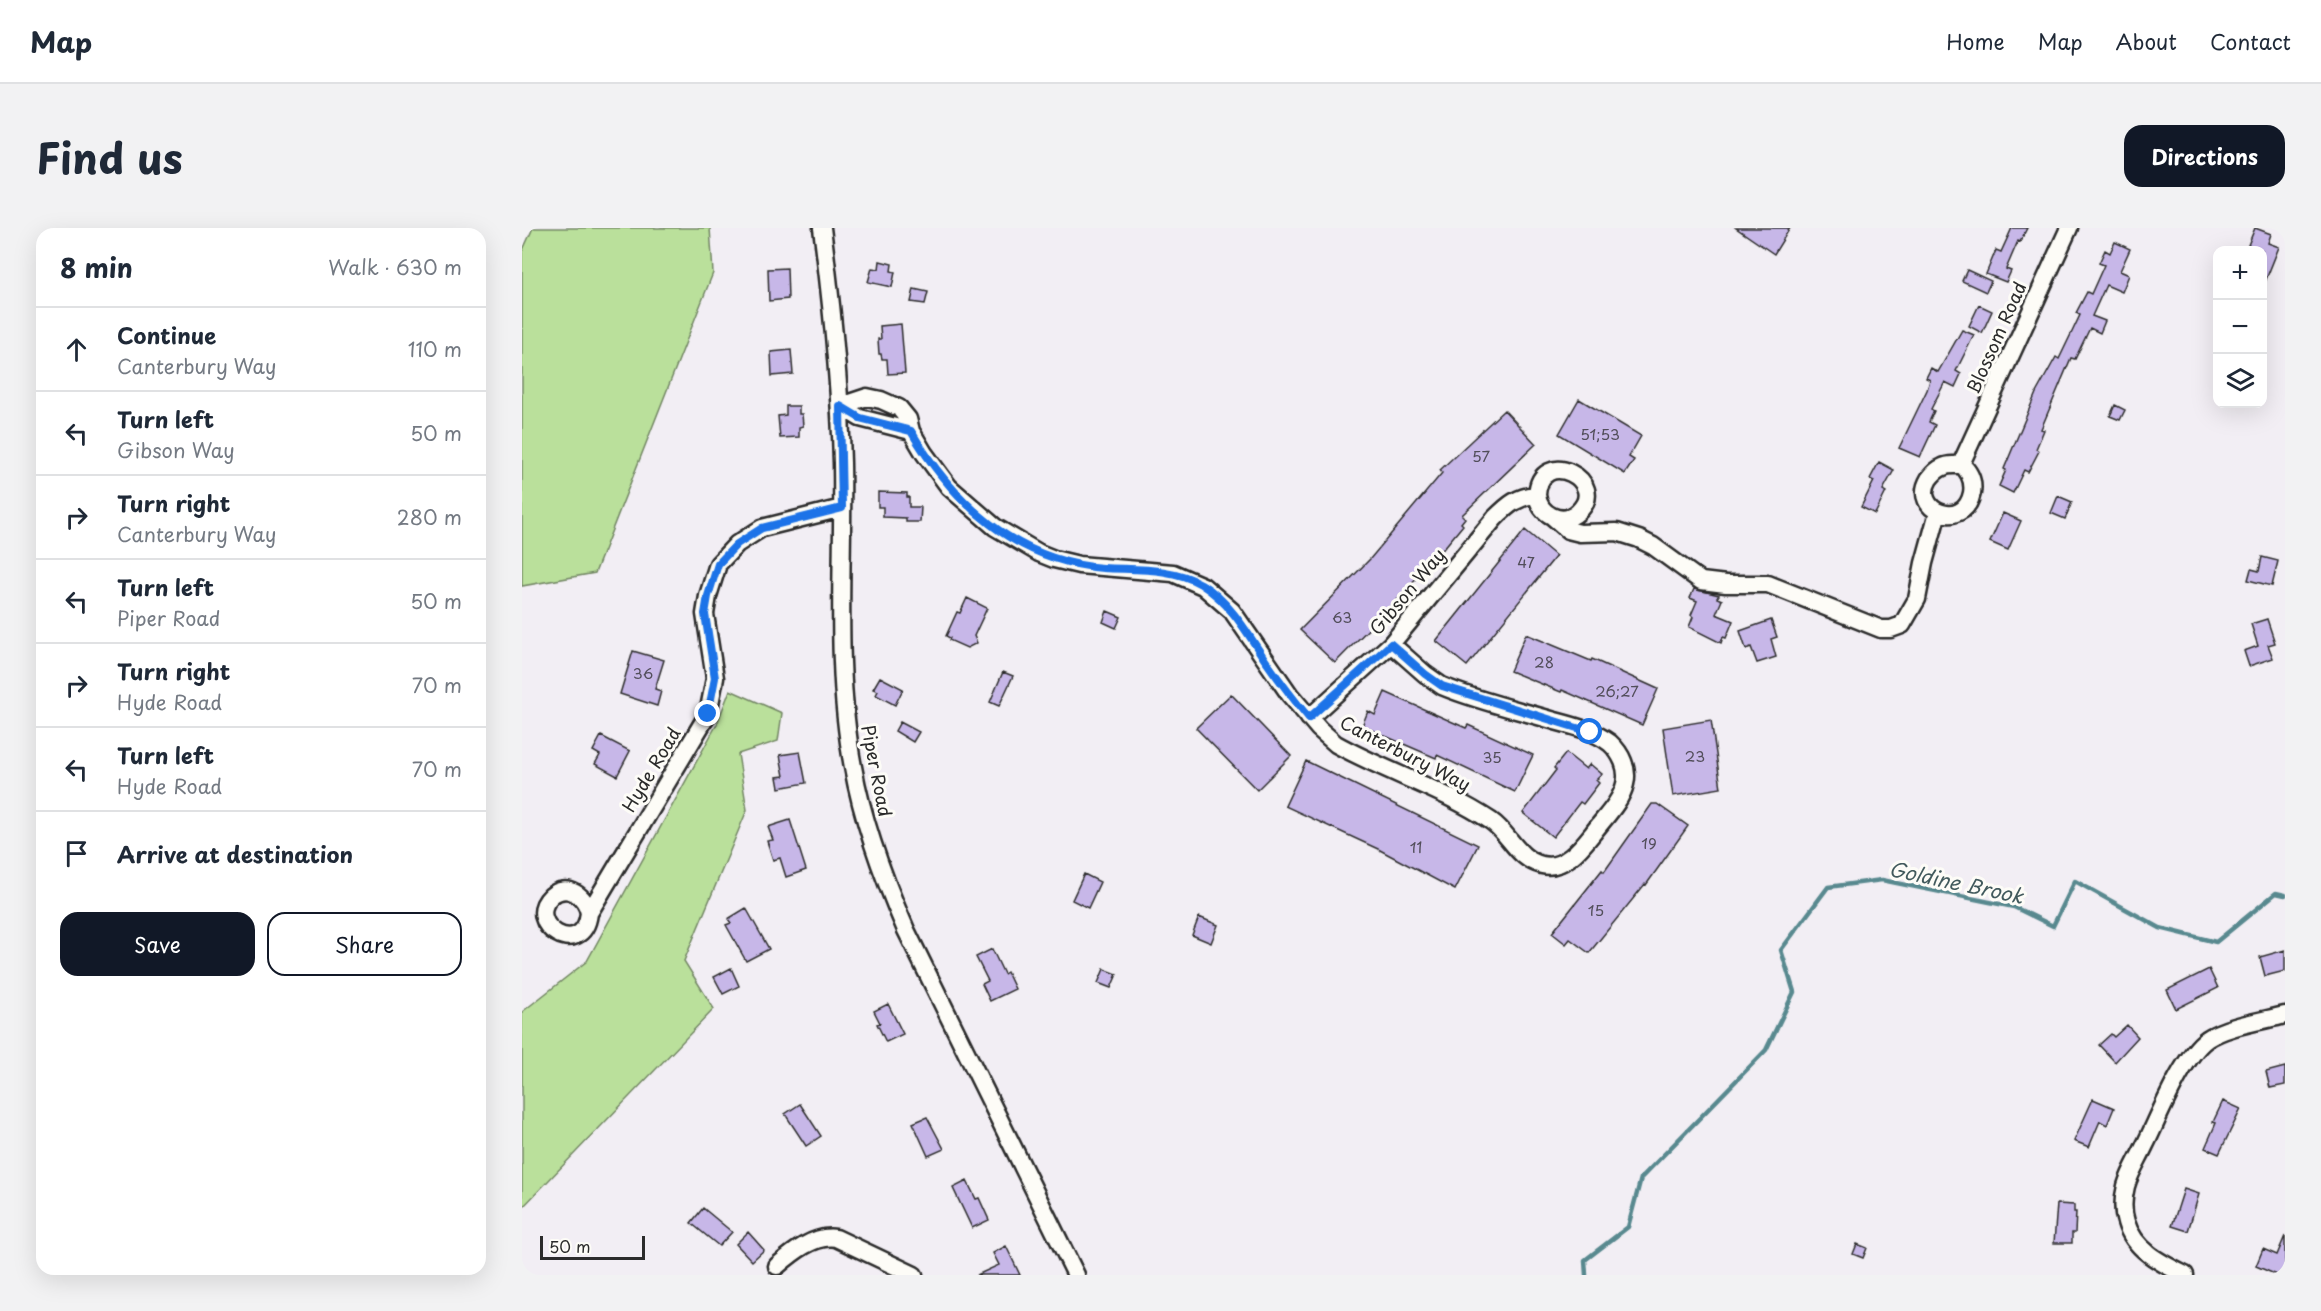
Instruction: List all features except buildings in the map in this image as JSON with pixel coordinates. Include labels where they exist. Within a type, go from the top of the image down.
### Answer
[{"type":"street","name":"Piper Road","points":[[822,228],[840,406],[842,625],[848,731],[857,788],[875,853],[911,941],[1076,1275]]},
{"type":"street","name":"Blossom Road","points":[[1961,464],[2069,228]]},
{"type":"street","name":"Canterbury Way","points":[[840,406],[861,398],[881,400],[904,412],[911,431],[948,486],[986,521],[1020,543],[1071,564],[1173,573],[1192,580],[1213,593],[1236,616],[1284,688],[1318,729],[1342,747],[1463,805],[1490,821],[1514,848],[1529,860],[1550,866],[1565,860],[1579,849],[1616,803],[1625,784],[1624,764],[1614,748],[1590,732],[1442,686],[1391,644]]},
{"type":"street","points":[[1961,464],[1971,476],[1973,487],[1970,499],[1954,514],[1938,512],[1930,506],[1926,497],[1926,486],[1930,478],[1943,466],[1961,464]]},
{"type":"street","points":[[1553,517],[1568,518],[1581,509],[1586,494],[1580,479],[1567,470],[1551,472],[1539,483],[1537,495],[1542,510],[1568,530],[1580,533],[1617,532],[1653,546],[1701,581],[1726,584],[1768,584],[1881,629],[1891,629],[1902,625],[1917,599],[1938,512]]},
{"type":"street","name":"Gibson Way","points":[[1309,718],[1391,644],[1503,509],[1522,497],[1537,495]]},
{"type":"street","name":"Hyde Road","points":[[589,913],[708,714],[715,678],[705,614],[718,564],[737,544],[762,528],[842,508]]},
{"type":"street","points":[[2185,1275],[2151,1256],[2131,1234],[2123,1207],[2126,1186],[2179,1076],[2197,1048],[2206,1040],[2225,1031],[2285,1015]]},
{"type":"street","points":[[777,1266],[789,1255],[822,1237],[828,1237],[836,1238],[914,1275]]},
{"type":"green space","points":[[533,228],[710,228],[713,273],[595,573],[522,586],[522,252]]},
{"type":"green space","points":[[730,690],[782,713],[778,741],[738,754],[747,810],[684,961],[714,1009],[522,1208],[522,1012],[587,961],[717,724]]},
{"type":"waterway","name":"Goldine Brook","points":[[1586,1275],[1585,1260],[1628,1227],[1641,1178],[1766,1050],[1794,992],[1781,950],[1828,887],[1882,880],[2014,907],[2053,926],[2075,881],[2160,928],[2216,942],[2276,893],[2285,895]]},
{"type":"route","points":[[708,714],[715,678],[705,614],[718,564],[737,544],[762,528],[842,508],[840,406],[860,418],[911,431],[932,465],[959,497],[995,527],[1039,553],[1079,565],[1173,573],[1203,586],[1232,611],[1284,688],[1309,718],[1391,644],[1425,674],[1451,690],[1590,732]]}]
